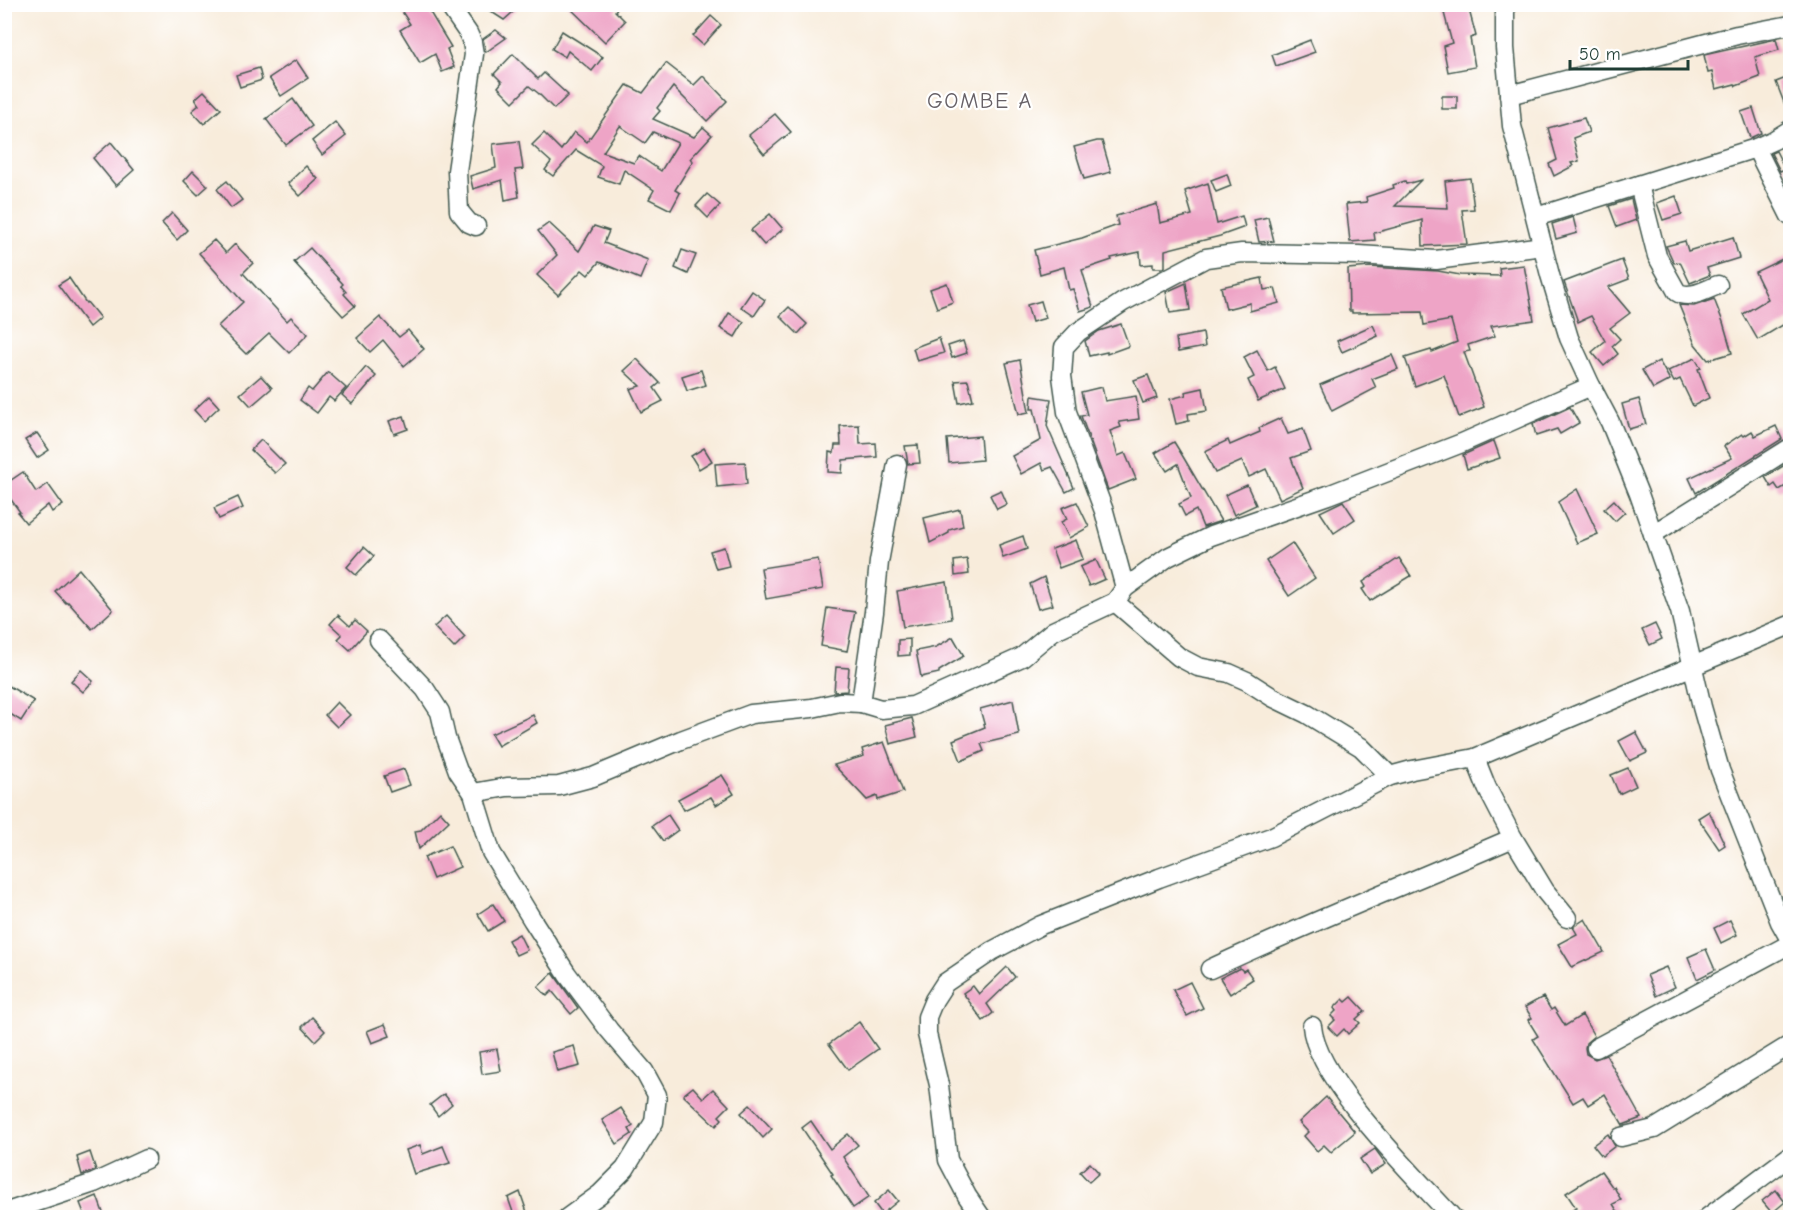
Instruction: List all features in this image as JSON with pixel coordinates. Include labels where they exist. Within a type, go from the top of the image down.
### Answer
[{"type":"street","points":[[448,4],[472,42],[474,54],[457,171],[459,211],[469,223],[476,226]]},
{"type":"street","points":[[1505,4],[1505,48],[1512,126],[1569,338],[1610,422],[1653,534],[1680,610],[1702,707],[1720,770],[1780,922],[1791,942],[1596,1048]]},
{"type":"street","points":[[1509,95],[1737,35],[1791,25]]},
{"type":"street","points":[[1536,217],[1755,148],[1791,130]]},
{"type":"street","points":[[1755,148],[1791,216]]},
{"type":"street","points":[[1639,185],[1657,256],[1677,292],[1682,295],[1691,295],[1718,285]]},
{"type":"street","points":[[1390,776],[1361,747],[1307,714],[1272,697],[1247,681],[1229,673],[1198,667],[1179,657],[1120,595],[1104,511],[1067,412],[1062,376],[1064,347],[1078,332],[1123,302],[1206,258],[1263,254],[1359,255],[1436,260],[1543,246]]},
{"type":"street","points":[[472,793],[507,787],[559,786],[593,777],[751,714],[812,708],[840,702],[861,703],[881,709],[913,706],[1022,657],[1053,631],[1120,595],[1168,557],[1211,536],[1328,495],[1462,443],[1591,386]]},
{"type":"street","points":[[1653,534],[1791,448]]},
{"type":"street","points":[[861,703],[879,562],[897,464]]},
{"type":"street","points":[[982,1218],[967,1196],[948,1160],[939,1085],[927,1034],[927,1017],[945,983],[992,951],[1041,925],[1271,837],[1390,776],[1475,758],[1791,625]]},
{"type":"street","points":[[379,640],[425,689],[440,712],[446,738],[458,771],[472,793],[491,852],[533,921],[567,974],[609,1030],[644,1071],[657,1095],[654,1122],[625,1169],[600,1194],[567,1218]]},
{"type":"street","points":[[1475,758],[1487,788],[1513,838],[1545,891],[1567,918]]},
{"type":"street","points":[[1210,969],[1366,899],[1513,838]]},
{"type":"street","points":[[1312,1026],[1313,1038],[1328,1069],[1362,1118],[1453,1218]]},
{"type":"street","points":[[1621,1137],[1654,1129],[1791,1045]]},
{"type":"street","points":[[1707,1218],[1791,1156]]},
{"type":"street","points":[[4,1213],[94,1184],[146,1159]]},
{"type":"building","points":[[397,4],[425,4],[451,47],[447,49],[454,67],[442,72],[435,54],[420,63],[400,30],[410,24]]},
{"type":"building","points":[[479,4],[522,4],[504,20]]},
{"type":"building","points":[[566,4],[620,4],[615,11],[625,21],[605,42]]},
{"type":"building","points":[[1468,6],[1476,36],[1470,38],[1475,67],[1448,72],[1443,46],[1452,43],[1444,13]]},
{"type":"building","points":[[711,16],[721,25],[703,45],[693,36]]},
{"type":"building","points":[[496,30],[506,38],[486,52],[483,39]]},
{"type":"building","points":[[562,31],[603,57],[592,71],[568,51],[565,57],[552,49]]},
{"type":"building","points":[[1776,39],[1779,50],[1755,57],[1760,77],[1736,86],[1735,84],[1716,89],[1712,72],[1708,73],[1704,55]]},
{"type":"building","points":[[1310,40],[1315,52],[1276,66],[1272,55]]},
{"type":"building","points":[[513,54],[538,79],[544,73],[568,95],[554,109],[529,86],[513,102],[498,87],[502,82],[494,74]]},
{"type":"building","points":[[296,60],[308,78],[281,96],[269,78]]},
{"type":"building","points":[[666,63],[694,85],[703,76],[727,101],[707,121],[673,87],[657,108],[660,111],[653,119],[694,137],[703,127],[712,135],[690,159],[693,161],[675,190],[680,193],[671,210],[649,199],[654,190],[624,170],[619,184],[598,177],[602,166],[576,150],[553,176],[545,170],[551,162],[532,145],[544,133],[561,150],[574,132],[587,142],[627,85],[643,93]],"holes":[[[620,126],[645,143],[653,132],[678,143],[661,171],[639,156],[634,163],[603,152]]]},
{"type":"building","points":[[259,68],[262,80],[240,87],[236,75]]},
{"type":"building","points":[[1791,76],[1791,118],[1790,118],[1776,82]]},
{"type":"building","points":[[204,91],[221,109],[204,124],[192,111],[199,105],[195,99]]},
{"type":"building","points":[[1442,96],[1457,96],[1457,109],[1442,109]]},
{"type":"building","points":[[293,99],[312,126],[286,145],[266,119]]},
{"type":"building","points":[[1753,108],[1761,133],[1750,138],[1741,112]]},
{"type":"building","points":[[775,114],[791,132],[764,154],[749,135]]},
{"type":"building","points":[[1584,118],[1589,132],[1573,138],[1579,161],[1571,163],[1573,166],[1554,176],[1549,164],[1557,160],[1548,128]]},
{"type":"building","points":[[335,122],[346,136],[322,155],[312,141]]},
{"type":"building","points":[[519,141],[523,169],[515,170],[519,197],[505,200],[502,180],[473,189],[470,176],[496,168],[493,144]]},
{"type":"building","points":[[1102,141],[1111,172],[1084,179],[1074,147]]},
{"type":"building","points":[[111,142],[134,170],[116,186],[93,158]]},
{"type":"building","points":[[1776,151],[1785,169],[1780,171],[1771,153]]},
{"type":"building","points":[[306,166],[318,179],[300,196],[288,183]]},
{"type":"building","points":[[193,171],[208,186],[198,195],[184,181]]},
{"type":"building","points":[[1227,174],[1231,186],[1216,192],[1211,180]]},
{"type":"building","points":[[1470,178],[1474,209],[1462,210],[1467,244],[1423,246],[1422,220],[1374,233],[1375,240],[1350,242],[1346,204],[1367,202],[1366,197],[1394,188],[1393,185],[1405,181],[1406,184],[1421,180],[1395,206],[1448,208],[1445,181]]},
{"type":"building","points":[[227,181],[242,200],[231,208],[217,189]]},
{"type":"building","points":[[1208,183],[1217,224],[1242,216],[1245,227],[1165,250],[1165,267],[1163,268],[1153,268],[1153,264],[1141,265],[1140,252],[1111,258],[1112,260],[1082,270],[1093,307],[1080,311],[1073,289],[1069,290],[1064,267],[1040,274],[1034,250],[1082,238],[1118,225],[1116,216],[1157,204],[1160,223],[1192,215],[1185,191]]},
{"type":"building","points":[[707,194],[720,205],[708,218],[696,206]]},
{"type":"building","points":[[1676,196],[1682,214],[1663,220],[1657,203]]},
{"type":"building","points":[[1631,199],[1636,220],[1617,227],[1609,206]]},
{"type":"building","points":[[172,213],[187,230],[177,240],[162,223]]},
{"type":"building","points":[[770,214],[783,229],[764,245],[751,230]]},
{"type":"building","points":[[1268,217],[1274,241],[1259,242],[1254,220]]},
{"type":"building","points":[[1573,217],[1577,233],[1556,239],[1552,224]]},
{"type":"building","points":[[549,223],[579,251],[594,226],[609,231],[604,243],[648,260],[640,279],[599,262],[588,275],[582,270],[558,295],[537,275],[557,255],[538,231]]},
{"type":"building","points":[[1733,237],[1739,258],[1707,268],[1710,275],[1690,283],[1680,262],[1674,263],[1666,246],[1685,241],[1688,251]]},
{"type":"building","points":[[214,240],[226,253],[235,244],[253,263],[243,273],[287,321],[291,317],[308,334],[289,353],[269,333],[246,354],[218,326],[243,302],[199,253]]},
{"type":"building","points":[[310,248],[343,284],[341,286],[346,292],[344,294],[355,306],[343,316],[294,262]]},
{"type":"building","points":[[682,250],[696,255],[688,274],[675,268]]},
{"type":"building","points":[[1791,255],[1791,320],[1758,340],[1743,314],[1768,299],[1755,272]]},
{"type":"building","points":[[1622,260],[1629,279],[1608,287],[1630,313],[1610,328],[1620,339],[1612,346],[1618,354],[1604,366],[1592,352],[1605,341],[1591,316],[1578,322],[1564,282]]},
{"type":"building","points":[[1524,265],[1534,320],[1491,326],[1495,336],[1468,345],[1470,351],[1464,352],[1484,407],[1459,417],[1444,375],[1415,386],[1405,358],[1431,350],[1432,352],[1457,342],[1451,320],[1424,325],[1422,312],[1352,313],[1349,311],[1348,269],[1370,267],[1500,276],[1499,268]]},
{"type":"building","points":[[69,278],[86,303],[100,318],[89,327],[58,285]]},
{"type":"building","points":[[1262,278],[1264,290],[1275,288],[1279,303],[1250,311],[1250,303],[1226,309],[1221,287]]},
{"type":"building","points":[[947,283],[953,302],[937,308],[930,289]]},
{"type":"building","points":[[1186,283],[1190,310],[1170,313],[1166,292]]},
{"type":"building","points":[[752,291],[765,300],[754,316],[741,307]]},
{"type":"building","points":[[1714,299],[1732,353],[1708,360],[1695,344],[1679,305],[1694,306]]},
{"type":"building","points":[[1041,301],[1046,318],[1032,322],[1027,305]]},
{"type":"building","points":[[789,307],[807,324],[798,334],[780,316]]},
{"type":"building","points":[[729,313],[744,322],[735,337],[720,328]]},
{"type":"building","points":[[380,317],[399,337],[408,330],[424,349],[404,366],[383,340],[370,352],[357,338]]},
{"type":"building","points":[[1121,324],[1129,346],[1107,354],[1107,352],[1089,356],[1085,341],[1099,331]]},
{"type":"building","points":[[1373,325],[1378,336],[1342,352],[1337,341]]},
{"type":"building","points":[[1203,333],[1205,347],[1178,352],[1176,338]]},
{"type":"building","points":[[939,338],[944,353],[917,361],[913,348]]},
{"type":"building","points":[[963,341],[967,353],[952,358],[948,346]]},
{"type":"building","points":[[1257,350],[1268,371],[1275,367],[1285,389],[1258,401],[1248,380],[1254,377],[1244,357]]},
{"type":"building","points":[[1392,355],[1398,369],[1372,379],[1376,388],[1332,411],[1320,385]]},
{"type":"building","points":[[1695,358],[1701,368],[1698,369],[1709,398],[1693,406],[1680,379],[1674,382],[1668,371]]},
{"type":"building","points":[[637,359],[660,383],[654,388],[663,401],[641,412],[630,389],[640,386],[624,371]]},
{"type":"building","points":[[1020,360],[1029,412],[1019,414],[1006,363]]},
{"type":"building","points":[[1659,361],[1670,380],[1653,389],[1642,370]]},
{"type":"building","points":[[366,367],[376,376],[352,404],[342,395]]},
{"type":"building","points":[[701,370],[706,385],[687,391],[682,376]]},
{"type":"building","points":[[328,372],[346,388],[334,401],[329,397],[317,413],[300,400],[308,388],[312,391]]},
{"type":"building","points":[[1148,375],[1157,398],[1143,403],[1134,380]]},
{"type":"building","points":[[261,376],[272,388],[251,406],[240,394]]},
{"type":"building","points":[[968,380],[973,400],[959,403],[955,381]]},
{"type":"building","points":[[1102,387],[1105,401],[1136,396],[1139,419],[1119,422],[1121,427],[1110,431],[1118,456],[1125,453],[1136,479],[1108,490],[1081,416],[1087,415],[1081,392]]},
{"type":"building","points":[[1203,388],[1207,411],[1188,414],[1189,421],[1176,424],[1170,399],[1186,395],[1185,392]]},
{"type":"building","points":[[209,396],[219,407],[204,421],[194,410]]},
{"type":"building","points":[[1032,396],[1051,399],[1047,426],[1074,488],[1066,492],[1052,467],[1044,470],[1041,463],[1021,474],[1012,456],[1041,440],[1034,409],[1031,409]]},
{"type":"building","points":[[1639,399],[1646,424],[1629,429],[1622,404]]},
{"type":"building","points":[[1570,407],[1579,423],[1560,434],[1557,429],[1536,436],[1533,424]]},
{"type":"building","points":[[404,416],[408,429],[394,434],[389,421]]},
{"type":"building","points":[[1281,418],[1288,434],[1303,429],[1311,451],[1291,458],[1303,488],[1280,499],[1266,469],[1249,477],[1242,461],[1215,473],[1205,451],[1228,440],[1230,445],[1260,432],[1259,428]]},
{"type":"building","points":[[859,425],[860,444],[876,443],[877,457],[843,460],[842,473],[828,472],[829,452],[834,453],[835,445],[841,445],[840,426]]},
{"type":"building","points":[[1776,426],[1782,439],[1696,493],[1689,478],[1732,458],[1724,446],[1742,434],[1744,436],[1752,431],[1755,436]]},
{"type":"building","points":[[37,433],[49,450],[37,458],[25,440]]},
{"type":"building","points":[[980,436],[982,460],[949,463],[947,439]]},
{"type":"building","points":[[261,440],[285,464],[275,473],[251,450]]},
{"type":"building","points":[[1494,441],[1500,458],[1467,469],[1463,455]]},
{"type":"building","points":[[1174,442],[1221,521],[1203,527],[1196,510],[1185,516],[1179,504],[1191,498],[1178,464],[1167,471],[1155,453]]},
{"type":"building","points":[[918,445],[920,463],[908,464],[905,446]]},
{"type":"building","points":[[704,448],[712,461],[699,469],[691,456]]},
{"type":"building","points":[[745,462],[747,484],[717,487],[715,464]]},
{"type":"building","points":[[1788,463],[1791,466],[1791,483],[1779,490],[1775,484],[1771,487],[1765,477]]},
{"type":"building","points":[[23,472],[36,492],[48,484],[63,505],[52,512],[48,505],[26,523],[4,490],[4,485]]},
{"type":"building","points":[[1247,485],[1256,505],[1234,515],[1225,495]]},
{"type":"building","points":[[1577,489],[1598,534],[1577,543],[1558,502]]},
{"type":"building","points":[[1001,490],[1007,504],[997,509],[990,495]]},
{"type":"building","points":[[238,497],[243,508],[219,519],[214,508]]},
{"type":"building","points":[[1614,500],[1625,512],[1615,521],[1604,509]]},
{"type":"building","points":[[1343,501],[1355,519],[1334,533],[1320,512]]},
{"type":"building","points":[[1077,502],[1089,527],[1069,538],[1061,522],[1067,519],[1062,508]]},
{"type":"building","points":[[960,509],[963,526],[949,530],[949,533],[930,543],[924,518]]},
{"type":"building","points":[[1023,536],[1027,549],[1003,558],[999,545]]},
{"type":"building","points":[[1076,540],[1083,559],[1059,568],[1052,549]]},
{"type":"building","points":[[1292,543],[1315,578],[1289,596],[1266,561]]},
{"type":"building","points":[[364,547],[374,556],[356,575],[347,567]]},
{"type":"building","points":[[724,547],[729,566],[716,569],[710,551]]},
{"type":"building","points":[[1399,558],[1411,576],[1370,601],[1362,589],[1366,587],[1363,582]]},
{"type":"building","points":[[818,559],[823,589],[766,599],[761,568]]},
{"type":"building","points":[[967,559],[969,574],[955,576],[954,561]]},
{"type":"building","points":[[1096,560],[1105,579],[1089,586],[1080,567]]},
{"type":"building","points":[[79,569],[113,610],[92,629],[55,591]]},
{"type":"building","points":[[1044,577],[1053,605],[1038,609],[1030,584]]},
{"type":"building","points":[[947,582],[952,619],[903,627],[897,591]]},
{"type":"building","points":[[827,608],[855,612],[847,651],[821,646]]},
{"type":"building","points":[[338,615],[350,626],[355,620],[367,631],[350,650],[338,639],[342,635],[330,624]]},
{"type":"building","points":[[446,616],[465,637],[454,648],[434,627]]},
{"type":"building","points":[[1655,624],[1662,639],[1650,645],[1642,630]]},
{"type":"building","points":[[953,637],[964,656],[939,673],[921,677],[916,651],[936,647]]},
{"type":"building","points":[[910,639],[910,655],[898,656],[898,640]]},
{"type":"building","points":[[836,667],[849,668],[847,691],[834,692]]},
{"type":"building","points":[[81,670],[93,681],[83,692],[71,681]]},
{"type":"building","points":[[4,683],[34,701],[21,721],[4,710]]},
{"type":"building","points":[[1013,700],[1019,735],[981,744],[984,751],[961,761],[953,740],[985,727],[980,709]]},
{"type":"building","points":[[337,702],[350,715],[337,727],[325,715]]},
{"type":"building","points":[[533,715],[537,723],[498,746],[491,734]]},
{"type":"building","points":[[912,718],[917,737],[890,744],[885,725]]},
{"type":"building","points":[[1636,732],[1647,753],[1630,761],[1619,741]]},
{"type":"building","points":[[884,742],[903,792],[878,800],[877,796],[867,800],[834,765],[864,756],[862,749]]},
{"type":"building","points":[[1628,768],[1636,786],[1619,794],[1611,775]]},
{"type":"building","points":[[404,769],[410,785],[390,792],[384,776]]},
{"type":"building","points":[[722,775],[734,794],[716,805],[711,797],[684,810],[678,799]]},
{"type":"building","points":[[440,811],[449,821],[419,849],[415,831],[421,830]]},
{"type":"building","points":[[1709,811],[1725,845],[1719,849],[1698,818]]},
{"type":"building","points":[[668,815],[678,830],[663,841],[652,826]]},
{"type":"building","points":[[450,846],[460,867],[433,879],[424,857]]},
{"type":"building","points":[[493,904],[504,921],[488,931],[478,914]]},
{"type":"building","points":[[1585,919],[1604,952],[1572,967],[1558,944],[1577,934],[1573,927]]},
{"type":"building","points":[[1730,920],[1737,935],[1721,943],[1714,928]]},
{"type":"building","points":[[519,934],[527,950],[516,955],[508,940]]},
{"type":"building","points":[[1706,949],[1715,970],[1697,979],[1688,957]]},
{"type":"building","points":[[1007,967],[1015,977],[987,1004],[993,1013],[983,1021],[963,993],[973,986],[979,994]]},
{"type":"building","points":[[1666,967],[1675,987],[1656,996],[1647,975]]},
{"type":"building","points":[[1240,968],[1243,971],[1246,969],[1253,979],[1230,994],[1220,978]]},
{"type":"building","points":[[553,973],[578,1008],[571,1014],[552,991],[547,996],[538,987]]},
{"type":"building","points":[[1190,982],[1203,1008],[1187,1016],[1173,990]]},
{"type":"building","points":[[1352,997],[1365,1011],[1356,1019],[1360,1023],[1348,1034],[1344,1029],[1337,1036],[1328,1027],[1335,1020],[1331,1016],[1336,1011],[1334,1008],[1343,999],[1346,1002]]},
{"type":"building","points":[[1543,997],[1551,1010],[1554,1008],[1565,1026],[1582,1015],[1594,1036],[1586,1043],[1586,1054],[1595,1059],[1606,1055],[1641,1118],[1623,1125],[1605,1094],[1588,1105],[1583,1097],[1573,1103],[1533,1039],[1538,1036],[1528,1020],[1532,1018],[1525,1007]]},
{"type":"building","points":[[312,1017],[325,1031],[315,1041],[302,1027]]},
{"type":"building","points":[[859,1022],[878,1049],[848,1070],[829,1044]]},
{"type":"building","points":[[385,1024],[390,1036],[372,1043],[367,1031]]},
{"type":"building","points":[[574,1046],[580,1066],[557,1072],[552,1052]]},
{"type":"building","points":[[497,1049],[501,1071],[482,1074],[479,1052]]},
{"type":"building","points":[[693,1087],[703,1098],[713,1089],[729,1106],[719,1116],[722,1119],[716,1126],[683,1095]]},
{"type":"building","points":[[444,1094],[452,1104],[438,1116],[430,1105]]},
{"type":"building","points":[[1326,1097],[1355,1132],[1331,1152],[1324,1145],[1317,1151],[1304,1136],[1308,1132],[1299,1122]]},
{"type":"building","points":[[750,1105],[772,1129],[763,1138],[741,1113]]},
{"type":"building","points":[[621,1108],[633,1126],[629,1129],[632,1134],[617,1144],[602,1120]]},
{"type":"building","points":[[811,1121],[830,1149],[848,1134],[858,1145],[843,1157],[869,1197],[853,1208],[802,1128]]},
{"type":"building","points":[[1608,1134],[1615,1146],[1602,1156],[1593,1145]]},
{"type":"building","points":[[420,1145],[423,1154],[443,1146],[450,1163],[414,1174],[406,1150]]},
{"type":"building","points":[[1375,1149],[1386,1164],[1370,1174],[1360,1159]]},
{"type":"building","points":[[90,1152],[96,1170],[82,1175],[77,1157]]},
{"type":"building","points":[[1090,1163],[1099,1173],[1089,1182],[1080,1172]]},
{"type":"building","points":[[1601,1171],[1621,1200],[1613,1204],[1618,1212],[1608,1218],[1560,1218],[1576,1208],[1566,1193]]},
{"type":"building","points":[[889,1190],[898,1201],[882,1214],[874,1203]]},
{"type":"building","points":[[1776,1190],[1785,1202],[1772,1213],[1762,1201]]},
{"type":"building","points":[[520,1192],[529,1218],[515,1218],[508,1198]]},
{"type":"building","points":[[97,1196],[105,1218],[86,1218],[80,1203]]},
{"type":"district","name":"GOMBE A","points":[[980,100]]}]
